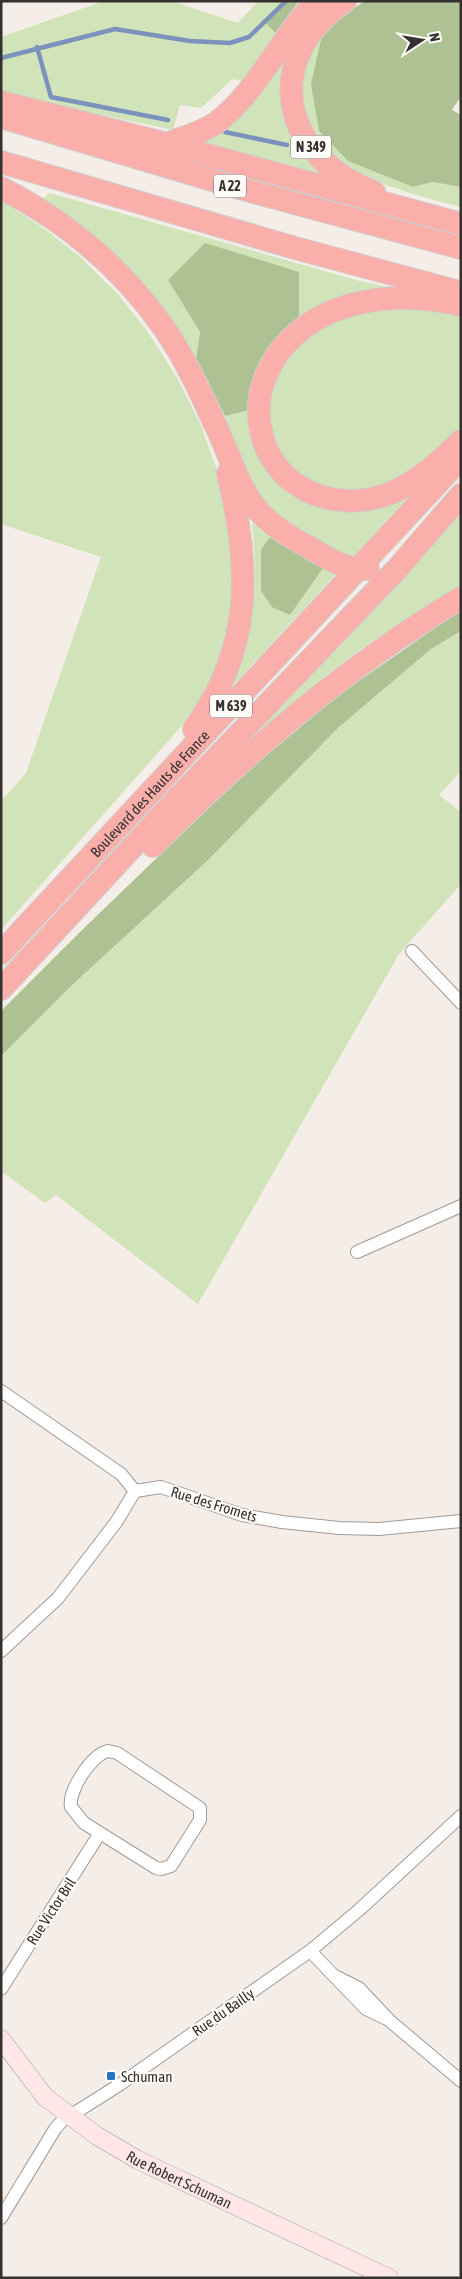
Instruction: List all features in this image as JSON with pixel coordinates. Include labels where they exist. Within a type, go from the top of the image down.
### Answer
[{"type":"highway","points":[[167,144],[200,132],[229,112],[242,99],[295,26],[317,1]]},
{"type":"highway","name":"N 349","points":[[345,1],[323,20],[310,35],[298,58],[291,90],[292,108],[297,124],[313,150],[346,178],[383,195],[461,220]]},
{"type":"highway","points":[[1,102],[167,144],[461,224]]},
{"type":"highway","name":"A 22","points":[[1,117],[239,188],[461,248]]},
{"type":"highway","points":[[1,162],[276,242],[461,292]]},
{"type":"highway","points":[[1,188],[42,210],[69,230],[97,252],[127,282],[155,316],[181,355],[202,393],[244,489],[263,516],[287,535],[334,562],[357,570],[377,568],[392,562],[432,526]]},
{"type":"highway","points":[[461,304],[432,299],[395,298],[353,304],[321,316],[294,336],[273,362],[262,387],[259,414],[266,445],[280,471],[304,490],[321,497],[340,501],[368,500],[398,490],[414,481],[461,441]]},
{"type":"highway","points":[[157,786],[217,694],[228,671],[238,636],[243,590],[240,541],[234,504],[215,424]]},
{"type":"highway","name":"Boulevard des Hauts de France","points":[[1,953],[461,458]]},
{"type":"highway","name":"Boulevard des Hauts de France","points":[[1,989],[182,794],[397,569],[432,526],[461,495]]},
{"type":"highway","points":[[29,959],[92,907],[221,780],[303,709],[380,650],[461,598]]},
{"type":"main road","name":"Rue Robert Schuman","points":[[1,2039],[41,2092],[69,2116],[97,2136],[138,2160],[389,2278]]},
{"type":"street","points":[[412,951],[459,999]]},
{"type":"street","points":[[357,1252],[461,1206]]},
{"type":"street","points":[[1,1391],[121,1474],[135,1491],[117,1521],[58,1598],[1,1652]]},
{"type":"street","name":"Rue des Fromets","points":[[135,1491],[160,1488],[242,1515],[282,1522],[339,1528],[379,1529],[461,1521]]},
{"type":"street","points":[[108,1751],[117,1753],[196,1804],[202,1812],[200,1820],[174,1863],[166,1868],[156,1868],[100,1833],[78,1816],[72,1807],[70,1797],[95,1758],[108,1751]]},
{"type":"street","name":"Rue du Bailly","points":[[1,2218],[55,2129],[69,2116],[119,2085],[310,1950],[359,1910],[461,1816]]},
{"type":"street","name":"Rue Victor Bril","points":[[1,1989],[100,1833]]},
{"type":"street","points":[[310,1950],[337,1976],[359,1988],[390,2021],[461,2082]]},
{"type":"green space","points":[[104,1],[171,1],[238,23],[258,1],[286,1],[265,22],[275,33],[242,81],[233,79],[201,108],[180,105],[173,130],[1,94],[1,37]]},
{"type":"green space","points":[[286,1],[299,1],[275,33],[265,22]]},
{"type":"green space","points":[[365,1],[461,1],[461,96],[452,110],[461,115],[461,187],[433,182],[413,187],[348,161],[319,131],[311,84],[322,35],[345,14]]},
{"type":"green space","points":[[322,35],[413,187],[433,182],[461,187],[461,207],[376,181],[349,167],[327,150],[310,129],[302,102],[304,69],[309,56]]},
{"type":"green space","points":[[295,38],[283,78],[325,172],[325,176],[199,142]]},
{"type":"green space","points":[[50,193],[356,280],[389,287],[389,292],[299,322],[168,280],[200,332],[196,358],[163,309],[42,199]]},
{"type":"green space","points":[[1,200],[46,230],[79,256],[117,293],[148,332],[176,376],[200,423],[217,470],[228,520],[232,565],[232,615],[227,647],[193,713],[1,930],[1,801],[26,773],[101,557],[1,524]]},
{"type":"green space","points":[[205,243],[299,272],[299,322],[250,410],[225,416],[196,358],[200,332],[168,280]]},
{"type":"green space","points":[[408,308],[461,314],[461,426],[419,465],[404,475],[386,483],[353,491],[333,490],[314,484],[286,460],[277,443],[272,425],[270,406],[274,386],[284,361],[293,349],[304,340],[322,328],[341,319],[365,312]]},
{"type":"green space","points":[[250,410],[282,485],[406,495],[406,499],[350,560],[270,511],[241,465],[225,416]]},
{"type":"green space","points":[[461,512],[461,585],[371,642],[328,674],[265,729],[262,726]]},
{"type":"green space","points":[[256,522],[261,531],[270,537],[261,549],[290,615],[323,568],[335,575],[235,683],[232,681],[246,643],[253,604],[255,565],[252,524]]},
{"type":"green space","points":[[270,537],[323,568],[290,615],[272,607],[261,591],[261,549]]},
{"type":"green space","points":[[461,610],[461,631],[431,649],[339,727],[208,860],[70,987],[1,1056],[1,1011],[82,930],[243,775],[340,694]]},
{"type":"green space","points":[[461,631],[461,771],[439,795],[461,812],[461,884],[399,954],[198,1304],[56,1195],[45,1203],[1,1171],[1,1056],[70,987],[208,860],[339,727],[431,649]]},
{"type":"waterway","points":[[1,58],[115,29],[190,41],[230,43],[249,37],[286,1]]},
{"type":"waterway","points":[[37,47],[51,97],[168,120]]},
{"type":"waterway","points":[[225,132],[287,145]]},
{"type":"place","name":"Schuman","points":[[111,2076]]}]
